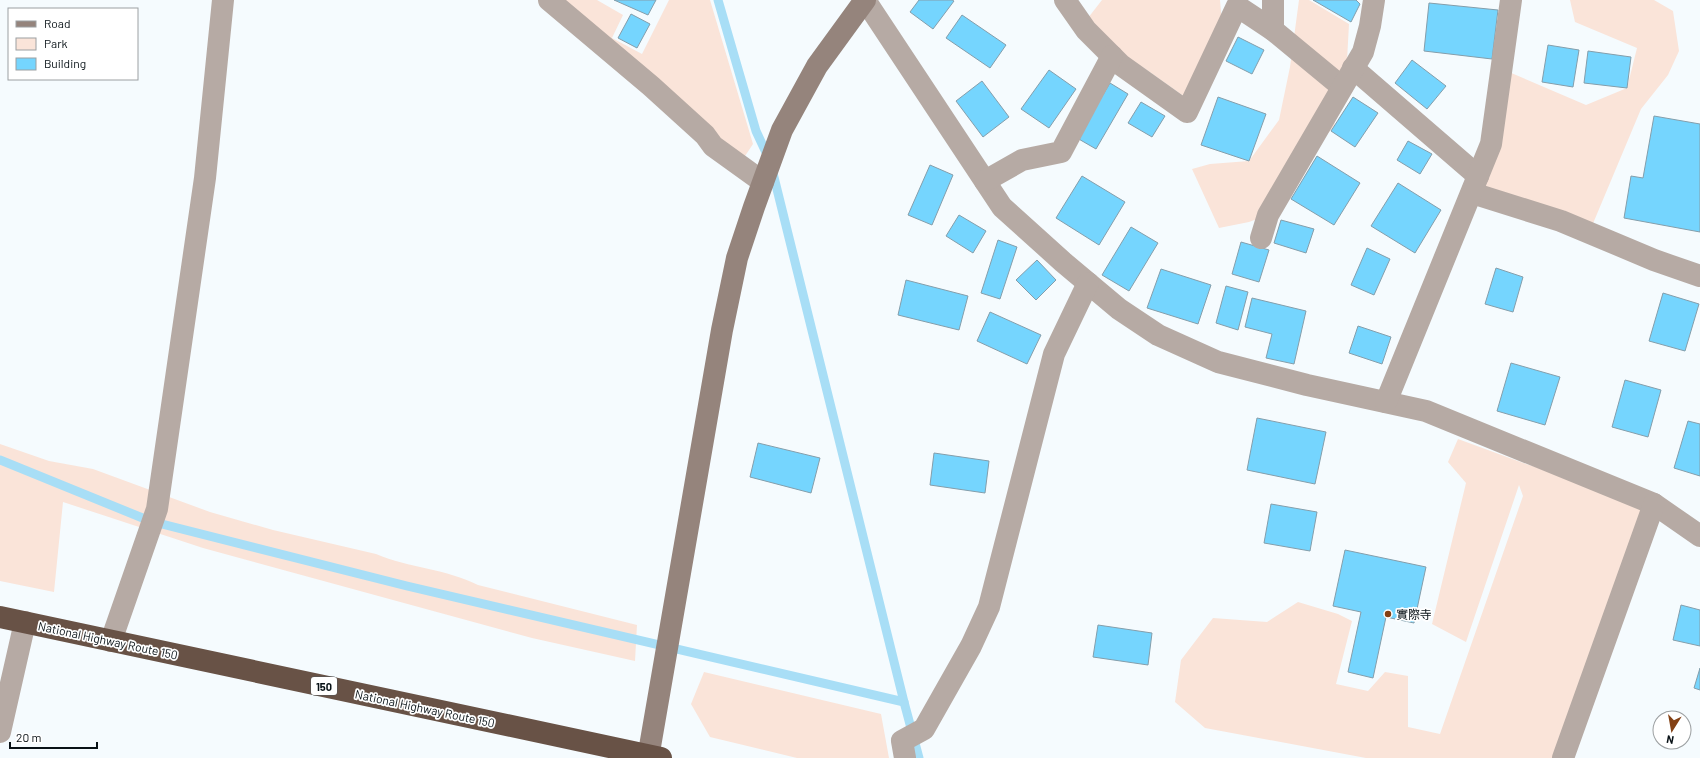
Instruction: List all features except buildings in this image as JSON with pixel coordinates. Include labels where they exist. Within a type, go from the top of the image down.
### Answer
[{"type":"highway","name":"National Highway Route 150","points":[[0,617],[652,757]]},
{"type":"street","points":[[111,641],[157,509],[205,178],[223,0]]},
{"type":"street","points":[[549,0],[651,86],[704,135],[712,146],[762,182]]},
{"type":"street","points":[[652,757],[722,330],[737,258],[762,182],[782,130],[817,66],[865,0],[1002,207],[1119,309],[1158,335],[1218,362],[1307,386],[1426,411],[1654,504],[1700,536]]},
{"type":"street","points":[[1065,0],[1086,30],[1121,65],[1187,112],[1237,6],[1272,30],[1342,87]]},
{"type":"street","points":[[1272,30],[1273,0]]},
{"type":"street","points":[[1261,238],[1268,215],[1363,52],[1370,26],[1374,0]]},
{"type":"street","points":[[1386,402],[1491,144],[1511,0]]},
{"type":"street","points":[[985,181],[1022,160],[1061,152],[1112,56]]},
{"type":"street","points":[[1353,68],[1475,184],[1654,260],[1700,276]]},
{"type":"street","points":[[905,758],[902,741],[924,729],[971,646],[989,606],[1054,354],[1088,283]]},
{"type":"street","points":[[1562,758],[1654,504]]},
{"type":"street","points":[[0,732],[25,622]]},
{"type":"green space","points":[[549,0],[597,0],[623,15],[612,38],[642,54],[669,0],[710,0],[753,144],[739,165]]},
{"type":"green space","points":[[1102,0],[1220,0],[1223,36],[1192,102],[1144,68],[1102,46],[1088,18]]},
{"type":"green space","points":[[1299,0],[1309,0],[1349,24],[1346,79],[1334,126],[1285,185],[1268,215],[1249,222],[1219,228],[1192,169],[1210,164],[1249,161],[1279,120],[1290,67]]},
{"type":"green space","points":[[1570,0],[1654,0],[1673,11],[1679,51],[1668,75],[1641,109],[1589,233],[1475,184],[1502,69],[1586,105],[1627,88],[1637,48],[1575,22]]},
{"type":"green space","points":[[1458,439],[1526,464],[1645,500],[1562,758],[1366,758],[1205,728],[1175,702],[1181,660],[1213,618],[1267,622],[1298,602],[1338,614],[1352,621],[1336,684],[1368,691],[1385,672],[1408,676],[1408,727],[1440,734],[1523,496],[1519,485],[1466,642],[1432,624],[1466,483],[1448,462]]},
{"type":"green space","points":[[0,444],[49,461],[93,469],[210,512],[273,530],[376,554],[389,559],[454,575],[478,585],[637,625],[635,661],[532,638],[203,548],[63,502],[54,592],[0,581]]},
{"type":"green space","points":[[704,672],[881,714],[889,758],[797,758],[710,737],[691,704]]},
{"type":"waterway","points":[[718,0],[756,131],[770,161],[919,758]]},
{"type":"waterway","points":[[0,460],[150,521],[407,586],[904,702]]},
{"type":"place","name":"實際寺","points":[[1388,614]]}]
